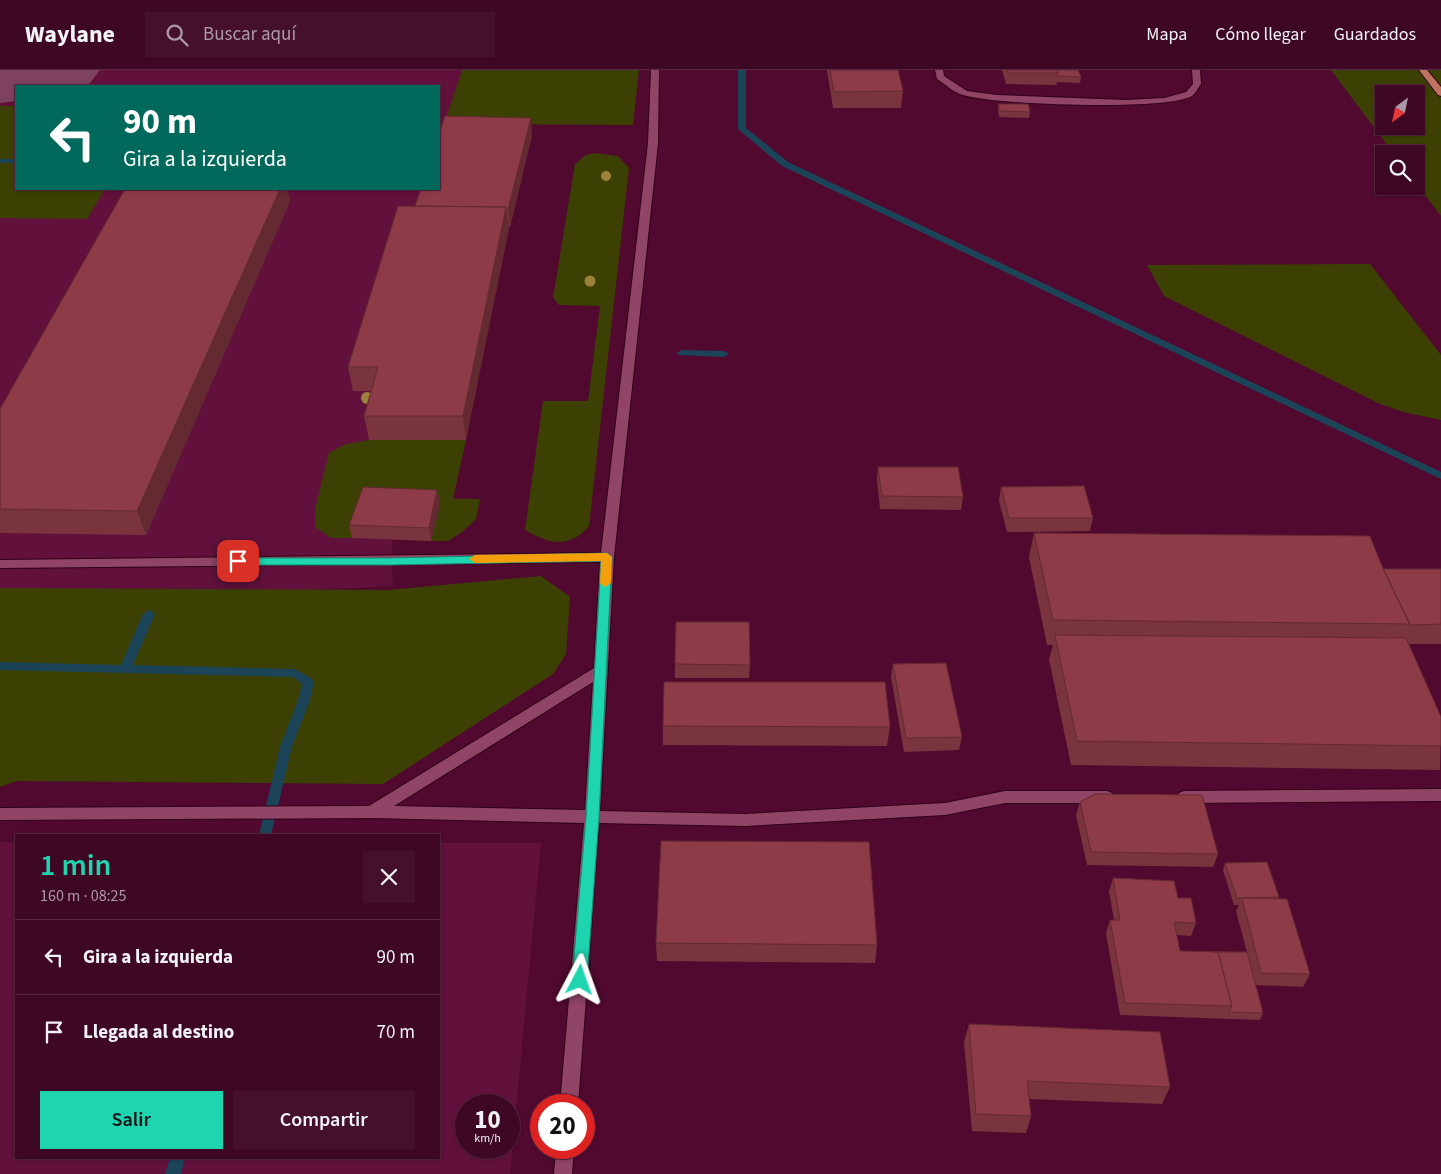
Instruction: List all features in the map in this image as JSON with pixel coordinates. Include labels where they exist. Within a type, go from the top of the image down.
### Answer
[{"type":"main road","points":[[1423,70],[1441,93]]},
{"type":"lane","points":[[570,1094],[592,817],[607,557],[652,143],[655,70]]},
{"type":"lane","points":[[939,70],[940,77],[964,93],[996,98],[1126,102],[1164,100],[1189,94],[1198,84],[1196,70]]},
{"type":"lane","points":[[0,564],[96,562],[391,562],[607,557]]},
{"type":"lane","points":[[372,812],[601,670]]},
{"type":"lane","points":[[1171,797],[1441,795]]},
{"type":"lane","points":[[0,814],[372,812],[745,820],[945,809],[1004,797],[1122,797]]},
{"type":"lane","points":[[563,1174],[564,1159]]},
{"type":"shaded area","points":[[0,70],[462,70],[440,139],[440,85],[15,85],[15,190],[424,190],[411,229],[509,229],[453,498],[480,499],[476,519],[462,532],[448,541],[393,540],[391,561],[393,586],[86,601],[0,594]]},
{"type":"shaded area","points":[[462,70],[639,70],[633,125],[444,124]]},
{"type":"shaded area","points":[[1331,70],[1441,70],[1441,216],[1425,195],[1425,145],[1387,145],[1380,135],[1425,135],[1425,85],[1375,85],[1375,129]]},
{"type":"shaded area","points":[[0,106],[15,106],[15,190],[104,190],[87,219],[0,218]]},
{"type":"shaded area","points":[[595,153],[618,156],[629,168],[589,526],[574,538],[558,542],[542,539],[525,530],[543,401],[588,401],[600,306],[559,305],[553,298],[575,164],[586,155]]},
{"type":"shaded area","points":[[1370,264],[1441,355],[1441,420],[1403,412],[1380,404],[1164,296],[1147,265]]},
{"type":"shaded area","points":[[369,440],[466,440],[453,499],[480,499],[476,519],[462,532],[448,541],[431,541],[440,504],[366,500],[352,538],[331,538],[315,527],[315,509],[329,453],[346,444]]},
{"type":"shaded area","points":[[541,576],[570,597],[566,654],[553,674],[383,784],[17,781],[0,787],[0,588],[388,590]]},
{"type":"shaded area","points":[[0,842],[15,842],[15,1159],[440,1159],[440,843],[541,843],[517,1094],[455,1094],[455,1159],[511,1159],[510,1174],[0,1174]]},
{"type":"building","points":[[830,70],[898,70],[903,91],[834,92]]},
{"type":"building","points":[[1007,70],[1057,70],[1058,73],[1008,73]]},
{"type":"building","points":[[1057,70],[1078,70],[1081,77],[1058,76]]},
{"type":"building","points":[[998,104],[1028,104],[1030,112],[1000,111]]},
{"type":"building","points":[[445,116],[531,118],[508,209],[506,207],[415,206],[421,190],[440,190],[440,131]]},
{"type":"building","points":[[124,190],[280,190],[137,511],[0,509],[0,409]]},
{"type":"building","points":[[398,206],[506,207],[463,416],[364,416],[378,367],[348,367]]},
{"type":"building","points":[[878,467],[958,467],[963,497],[882,496]]},
{"type":"building","points":[[1084,486],[1093,518],[1009,518],[1001,487]]},
{"type":"building","points":[[363,487],[437,490],[429,528],[349,525]]},
{"type":"building","points":[[1034,533],[1370,536],[1381,564],[1410,624],[1053,620]]},
{"type":"building","points":[[1383,569],[1441,569],[1441,624],[1410,625]]},
{"type":"building","points":[[676,622],[749,622],[750,665],[675,664]]},
{"type":"building","points":[[1055,635],[1406,638],[1441,717],[1441,746],[1077,741]]},
{"type":"building","points":[[946,663],[962,737],[906,738],[893,664]]},
{"type":"building","points":[[664,682],[885,682],[890,727],[663,726]]},
{"type":"building","points":[[1095,794],[1202,795],[1218,854],[1091,852],[1080,802]]},
{"type":"building","points":[[661,841],[869,842],[877,945],[656,943]]},
{"type":"building","points":[[1267,862],[1279,897],[1237,898],[1225,863]]},
{"type":"building","points":[[1113,878],[1174,881],[1178,898],[1191,898],[1196,923],[1174,922],[1180,951],[1218,952],[1232,1006],[1125,1003],[1110,920],[1120,920]]},
{"type":"building","points":[[1242,898],[1287,899],[1310,974],[1261,973]]},
{"type":"building","points":[[1218,952],[1247,952],[1263,1013],[1229,1012],[1232,1006]]},
{"type":"building","points":[[969,1024],[1160,1032],[1170,1087],[1027,1081],[1031,1116],[976,1114]]},
{"type":"waterway","points":[[742,70],[742,129],[785,164],[1441,476]]},
{"type":"waterway","points":[[0,161],[15,161]]},
{"type":"waterway","points":[[682,353],[724,354]]},
{"type":"waterway","points":[[125,669],[149,614]]},
{"type":"waterway","points":[[0,666],[125,669]]},
{"type":"waterway","points":[[125,669],[295,673],[308,682],[304,700],[286,747],[265,834]]},
{"type":"waterway","points":[[173,1174],[178,1159]]},
{"type":"taxiway","points":[[0,84],[44,78],[68,70]]},
{"type":"slow traffic","points":[[475,559],[607,557],[605,583]]},
{"type":"route","points":[[238,561],[391,562],[491,558],[607,557],[592,817],[580,980]]}]
